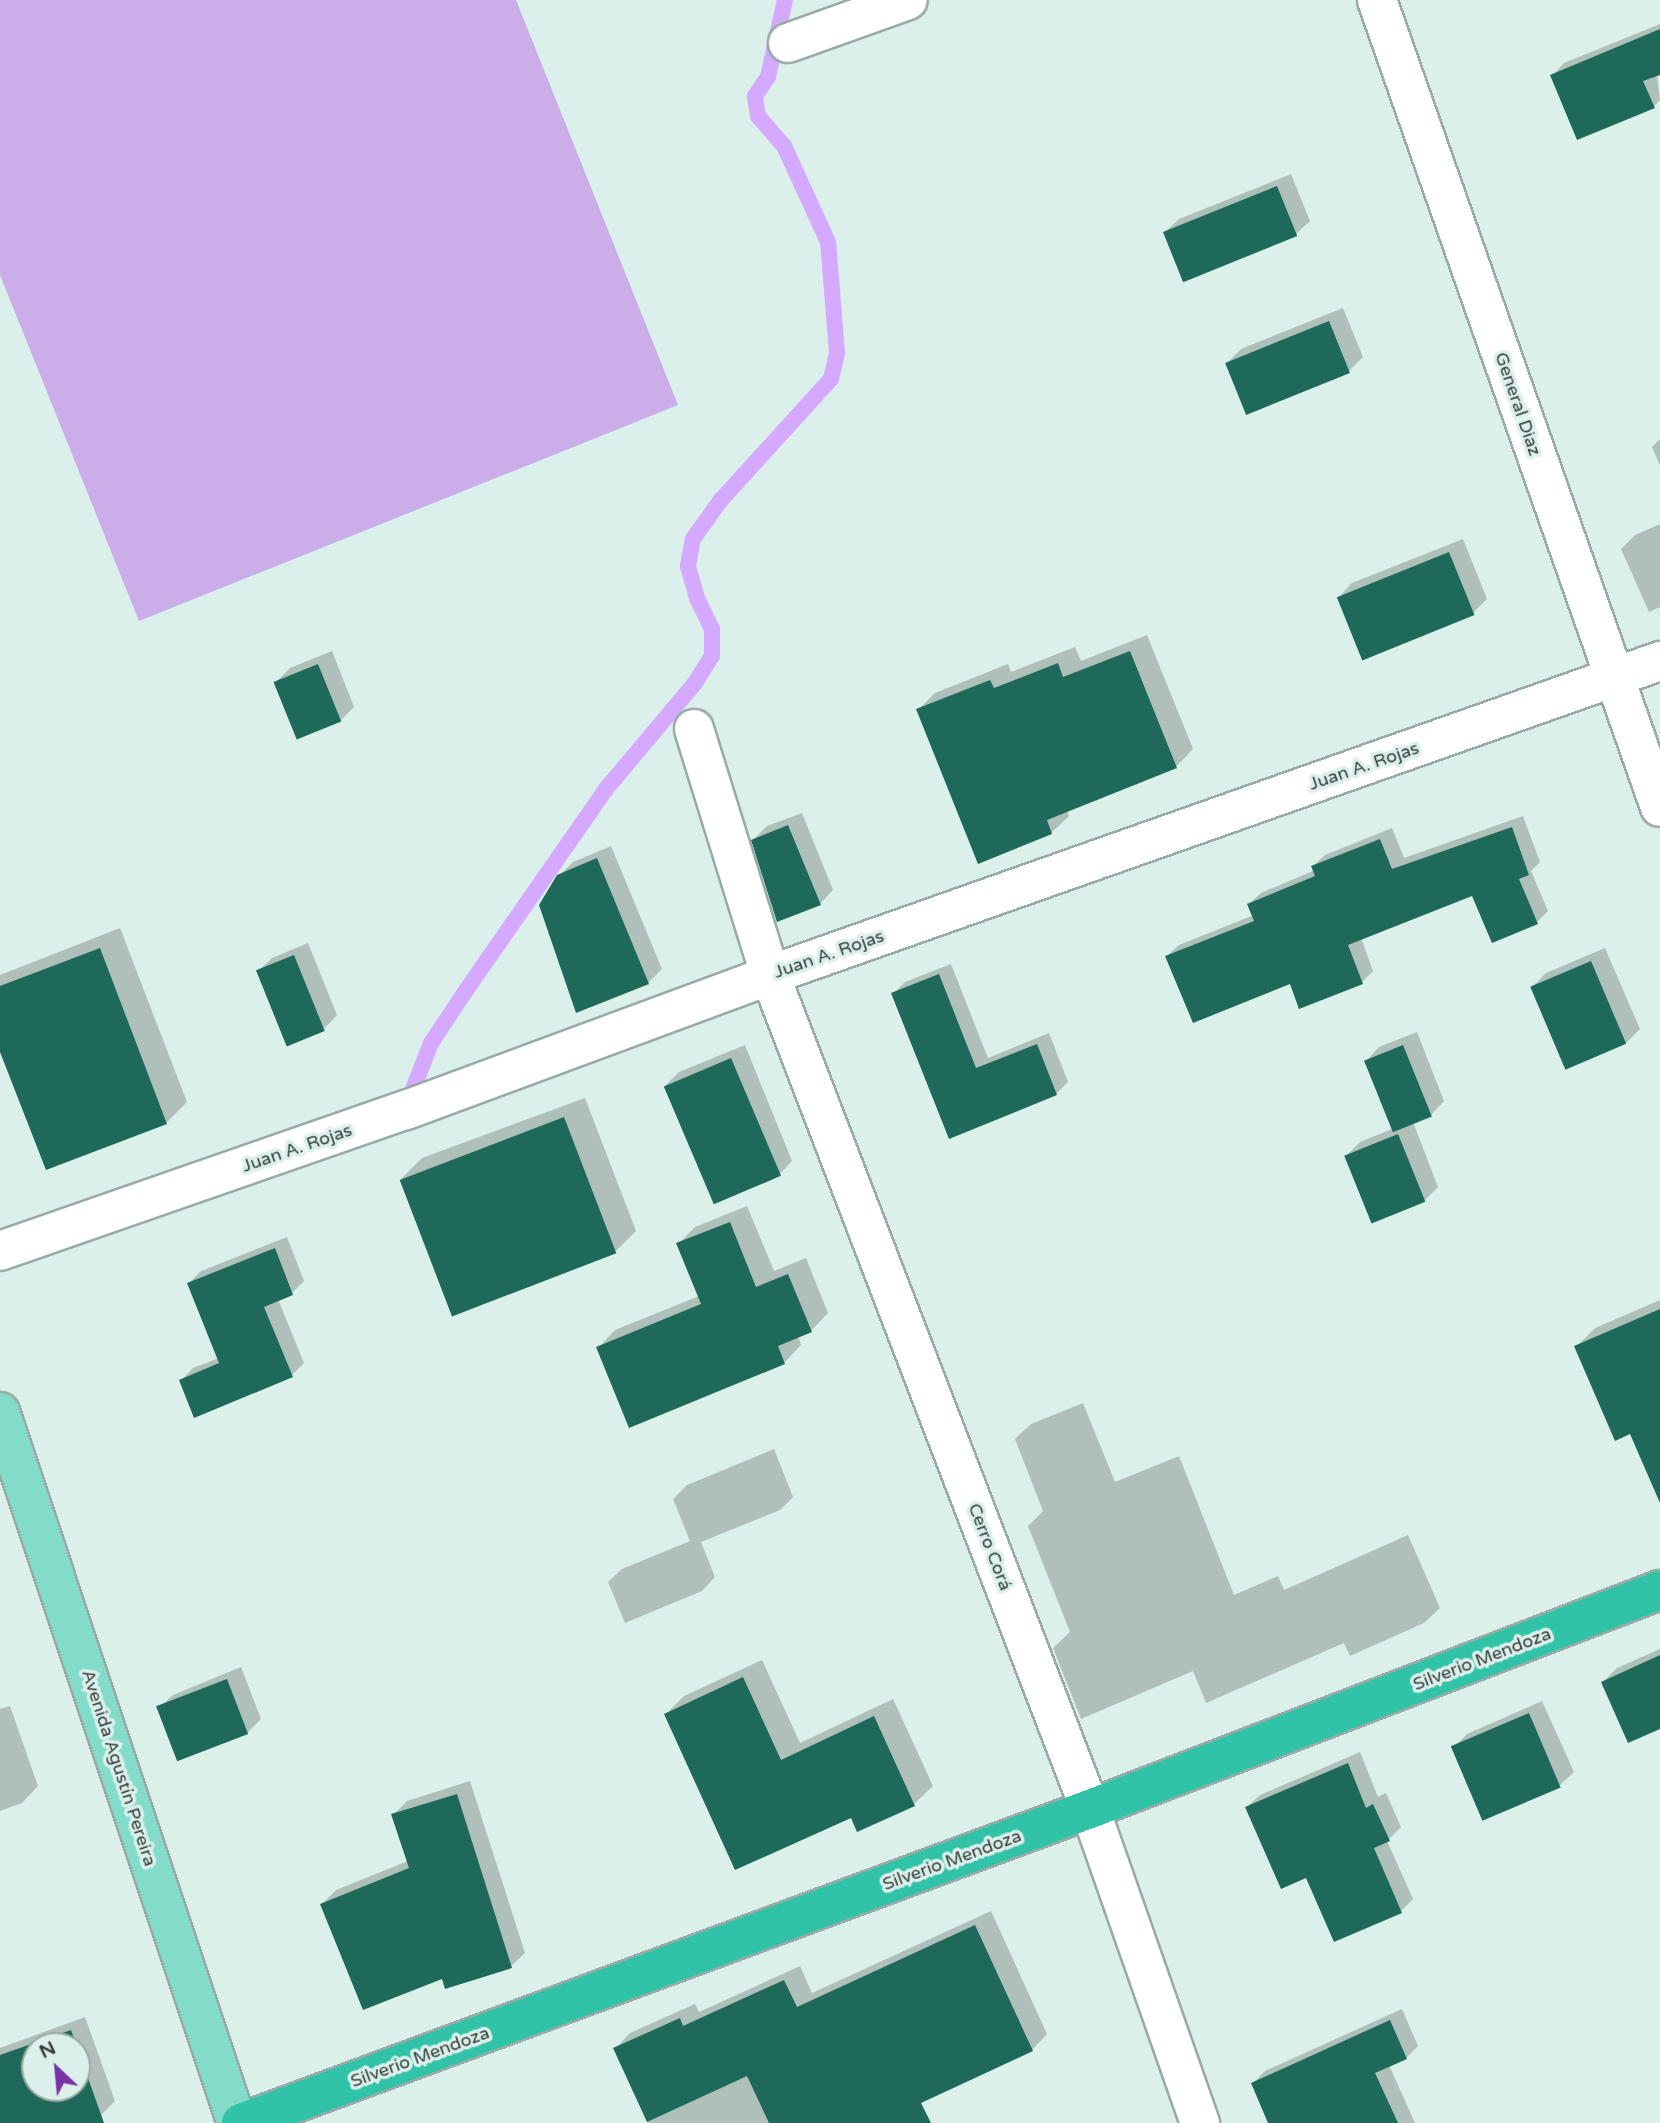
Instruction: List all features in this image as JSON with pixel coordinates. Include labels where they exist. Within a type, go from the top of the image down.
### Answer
[{"type":"highway","name":"Silverio Mendoza","points":[[239,2123],[1090,1809],[1660,1590]]},
{"type":"main road","name":"Avenida Agustín Pereira","points":[[0,1412],[239,2123]]},
{"type":"street","points":[[788,43],[908,0]]},
{"type":"street","name":"General Diaz","points":[[1377,0],[1660,807]]},
{"type":"street","name":"Juan A. Rojas","points":[[0,1251],[407,1110],[770,975],[1660,661]]},
{"type":"street","name":"Cerro Corá","points":[[694,729],[770,975],[1090,1809],[1200,2123]]},
{"type":"shaded area","points":[[0,0],[516,0],[678,405],[139,621],[0,275]]},
{"type":"building","points":[[1660,29],[1660,75],[1643,81],[1655,108],[1577,140],[1550,75]]},
{"type":"building","points":[[1277,186],[1297,236],[1183,282],[1163,232]]},
{"type":"building","points":[[1329,321],[1350,373],[1246,415],[1225,363]]},
{"type":"building","points":[[1449,552],[1474,615],[1362,660],[1337,597]]},
{"type":"building","points":[[1130,651],[1177,768],[1047,820],[1052,834],[978,864],[916,709],[990,680],[994,688],[1058,663],[1063,677]]},
{"type":"building","points":[[318,664],[341,721],[297,739],[273,682]]},
{"type":"building","points":[[788,825],[821,905],[777,922],[751,840]]},
{"type":"building","points":[[1512,827],[1529,875],[1519,879],[1538,924],[1492,943],[1472,896],[1348,945],[1363,984],[1299,1009],[1290,984],[1193,1023],[1165,956],[1254,921],[1247,904],[1315,876],[1311,866],[1380,839],[1392,869]]},
{"type":"building","points":[[597,858],[649,984],[576,1013],[539,905],[557,875]]},
{"type":"building","points":[[100,948],[167,1124],[46,1170],[0,1052],[0,986]]},
{"type":"building","points":[[294,955],[325,1031],[287,1046],[256,970]]},
{"type":"building","points":[[1591,961],[1626,1044],[1565,1070],[1530,987]]},
{"type":"building","points":[[939,974],[976,1068],[1037,1044],[1057,1095],[949,1139],[891,993]]},
{"type":"building","points":[[1403,1045],[1432,1116],[1393,1132],[1364,1061]]},
{"type":"building","points":[[731,1058],[781,1176],[714,1204],[664,1087]]},
{"type":"building","points":[[564,1117],[616,1253],[452,1316],[400,1180]]},
{"type":"building","points":[[1398,1134],[1425,1202],[1372,1223],[1344,1156]]},
{"type":"building","points":[[730,1222],[756,1287],[788,1274],[812,1332],[778,1346],[785,1364],[629,1428],[596,1347],[701,1304],[676,1243]]},
{"type":"building","points":[[275,1248],[293,1295],[264,1307],[293,1377],[194,1418],[179,1380],[219,1363],[187,1283]]},
{"type":"building","points":[[1660,1309],[1660,1503],[1630,1434],[1615,1441],[1574,1346]]},
{"type":"building","points":[[1660,1655],[1660,1729],[1628,1743],[1601,1682]]},
{"type":"building","points":[[743,1677],[781,1760],[874,1716],[915,1806],[857,1832],[851,1818],[735,1870],[664,1714]]},
{"type":"building","points":[[227,1679],[248,1734],[177,1761],[156,1706]]},
{"type":"building","points":[[1529,1713],[1561,1788],[1482,1821],[1451,1746]]},
{"type":"building","points":[[1348,1763],[1366,1808],[1373,1804],[1390,1841],[1374,1848],[1402,1913],[1334,1942],[1306,1878],[1281,1889],[1245,1807]]},
{"type":"building","points":[[457,1794],[512,1968],[445,1989],[442,1979],[363,2010],[320,1904],[409,1868],[391,1814]]},
{"type":"building","points":[[975,1925],[1033,2051],[921,2103],[931,2123],[769,2123],[747,2076],[647,2122],[613,2048],[680,2018],[683,2026],[784,1980],[797,2007]]},
{"type":"building","points":[[1390,2020],[1407,2059],[1375,2073],[1398,2123],[1268,2123],[1251,2083]]},
{"type":"building","points":[[21,2048],[21,2102],[91,2102],[91,2086],[104,2123],[0,2123],[0,2055]]},
{"type":"waterway","points":[[410,1097],[431,1043],[467,989],[606,789],[695,683],[712,656],[712,629],[697,598],[688,566],[693,539],[720,501],[831,379],[837,353],[828,242],[784,146],[758,116],[755,96],[768,77],[785,0]]}]
